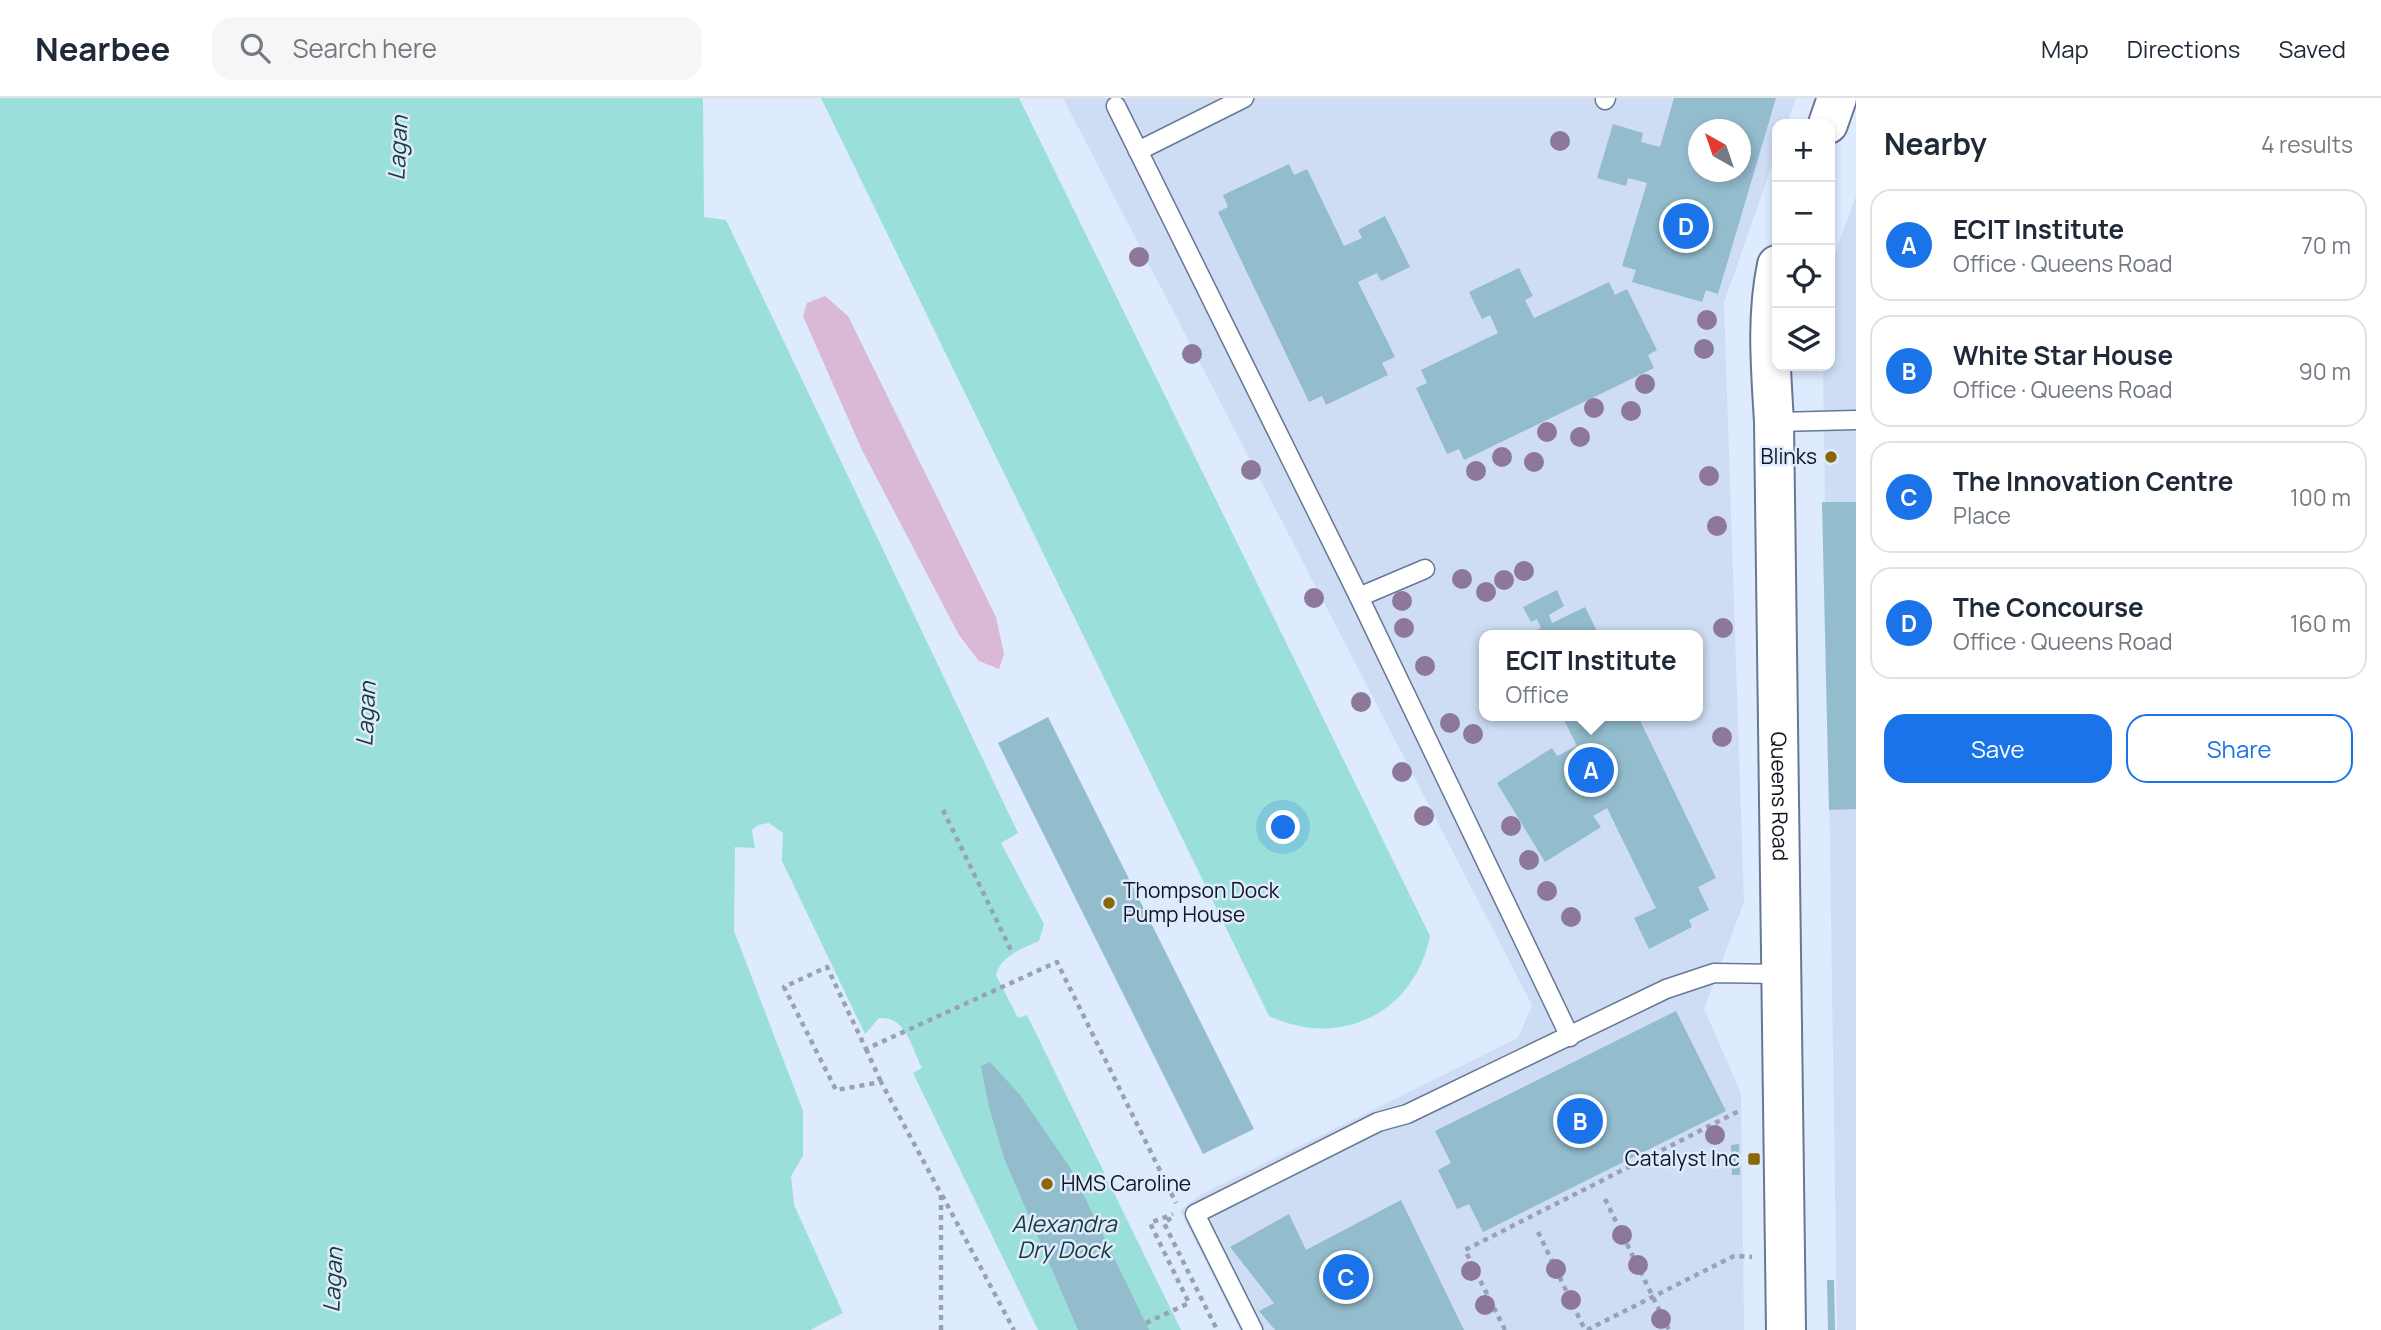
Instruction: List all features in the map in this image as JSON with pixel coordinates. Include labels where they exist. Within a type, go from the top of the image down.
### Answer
[{"type":"street","points":[[1830,119],[1837,98]]},
{"type":"street","name":"Queens Road","points":[[1772,294],[1770,306],[1774,422],[1786,1330]]},
{"type":"lane","points":[[1138,151],[1244,98]]},
{"type":"lane","points":[[1116,106],[1359,597],[1570,1037]]},
{"type":"lane","points":[[1774,422],[1856,420]]},
{"type":"lane","points":[[1359,597],[1424,569]]},
{"type":"lane","points":[[1253,1330],[1195,1214],[1378,1122],[1407,1114],[1666,989],[1714,974],[1780,974]]},
{"type":"path","points":[[943,810],[1013,954]]},
{"type":"path","points":[[866,1049],[1057,962],[1180,1211]]},
{"type":"path","points":[[881,1082],[836,1090],[784,987],[827,967],[881,1082],[1014,1330]]},
{"type":"path","points":[[1504,1330],[1465,1250],[1741,1110]]},
{"type":"path","points":[[941,1194],[941,1330]]},
{"type":"path","points":[[1605,1199],[1669,1330]]},
{"type":"path","points":[[1146,1324],[1189,1304],[1152,1232],[1150,1223],[1180,1211]]},
{"type":"path","points":[[1180,1211],[1164,1223],[1217,1330]]},
{"type":"path","points":[[1538,1231],[1586,1330],[1734,1256],[1785,1257]]},
{"type":"shaded area","points":[[1063,98],[1796,98],[1789,119],[1772,119],[1772,165],[1724,303],[1744,902],[1704,1009],[1741,1093],[1744,1330],[1240,1330],[1180,1211],[1200,1195],[1518,1038],[1532,1005]]},
{"type":"shaded area","points":[[1856,196],[1856,1330],[1837,1330],[1823,371],[1835,371],[1835,253]]},
{"type":"shaded area","points":[[825,296],[848,316],[996,617],[1004,654],[999,669],[979,661],[959,635],[862,450],[803,316],[807,303]]},
{"type":"water","points":[[0,98],[703,98],[704,217],[726,220],[1018,833],[1001,843],[1044,924],[1039,941],[1007,958],[996,975],[1018,1018],[1027,1015],[1181,1330],[1038,1330],[913,1073],[922,1068],[906,1034],[896,1022],[879,1018],[865,1034],[782,861],[783,833],[769,823],[758,825],[752,830],[755,848],[735,847],[734,931],[803,1111],[803,1156],[791,1176],[794,1205],[843,1313],[810,1330],[0,1330]]},
{"type":"water","points":[[821,98],[1019,98],[1430,936],[1421,963],[1408,986],[1391,1004],[1370,1018],[1347,1026],[1322,1028],[1296,1025],[1269,1016]]},
{"type":"building","points":[[1674,98],[1776,98],[1718,294],[1706,290],[1702,302],[1632,282],[1636,270],[1622,266],[1647,183],[1628,178],[1626,186],[1597,178],[1613,124],[1643,133],[1641,142],[1660,147]]},
{"type":"building","points":[[1289,164],[1294,175],[1307,169],[1344,246],[1362,238],[1358,230],[1385,216],[1410,267],[1381,281],[1377,273],[1358,282],[1395,357],[1382,363],[1388,375],[1326,405],[1322,396],[1309,402],[1218,212],[1228,207],[1223,195]]},
{"type":"building","points":[[1519,268],[1533,296],[1525,300],[1534,318],[1609,282],[1615,295],[1627,289],[1657,350],[1648,355],[1654,368],[1464,460],[1459,449],[1447,454],[1416,388],[1427,383],[1421,370],[1498,333],[1490,315],[1482,319],[1469,292]]},
{"type":"building","points":[[1822,502],[1856,502],[1856,809],[1829,810]]},
{"type":"building","points":[[1557,590],[1564,606],[1549,615],[1552,623],[1585,607],[1596,630],[1536,630],[1541,628],[1537,619],[1531,622],[1523,607]]},
{"type":"building","name":"Thompson Dock Pump House","points":[[1048,717],[1254,1129],[1203,1154],[998,743]]},
{"type":"building","points":[[1564,721],[1640,721],[1716,878],[1698,887],[1709,910],[1689,920],[1692,927],[1649,949],[1634,918],[1656,908],[1607,808],[1593,816],[1601,827],[1545,862],[1497,783],[1552,748],[1557,756],[1577,746]]},
{"type":"building","points":[[1676,1011],[1726,1111],[1483,1232],[1469,1204],[1457,1209],[1438,1170],[1451,1163],[1435,1131]]},
{"type":"building","name":"HMS Caroline","points":[[990,1062],[1020,1095],[1071,1169],[1149,1330],[1078,1330],[1004,1158],[989,1107],[981,1066]]},
{"type":"building","points":[[1739,1144],[1740,1175],[1732,1175],[1731,1145]]},
{"type":"building","points":[[1401,1200],[1464,1330],[1275,1330],[1259,1311],[1274,1303],[1230,1247],[1289,1214],[1306,1250]]},
{"type":"building","points":[[1827,1280],[1834,1280],[1835,1330],[1828,1330]]},
{"type":"place","name":"The Concourse","points":[[1686,226]]},
{"type":"place","name":"Blinks","points":[[1831,457]]},
{"type":"place","name":"ECIT Institute","points":[[1591,770]]},
{"type":"place","name":"Thompson Dock Pump House","points":[[1109,903]]},
{"type":"place","name":"White Star House","points":[[1580,1121]]},
{"type":"place","name":"Catalyst Inc","points":[[1754,1159]]},
{"type":"place","name":"HMS Caroline","points":[[1047,1184]]},
{"type":"place","name":"The Innovation Centre","points":[[1346,1277]]},
{"type":"water label","name":"Lagan","points":[[398,148]]},
{"type":"water label","name":"Lagan","points":[[366,714]]},
{"type":"water label","name":"Alexandra Dry Dock","points":[[1064,1237]]},
{"type":"water label","name":"Lagan","points":[[333,1280]]}]
